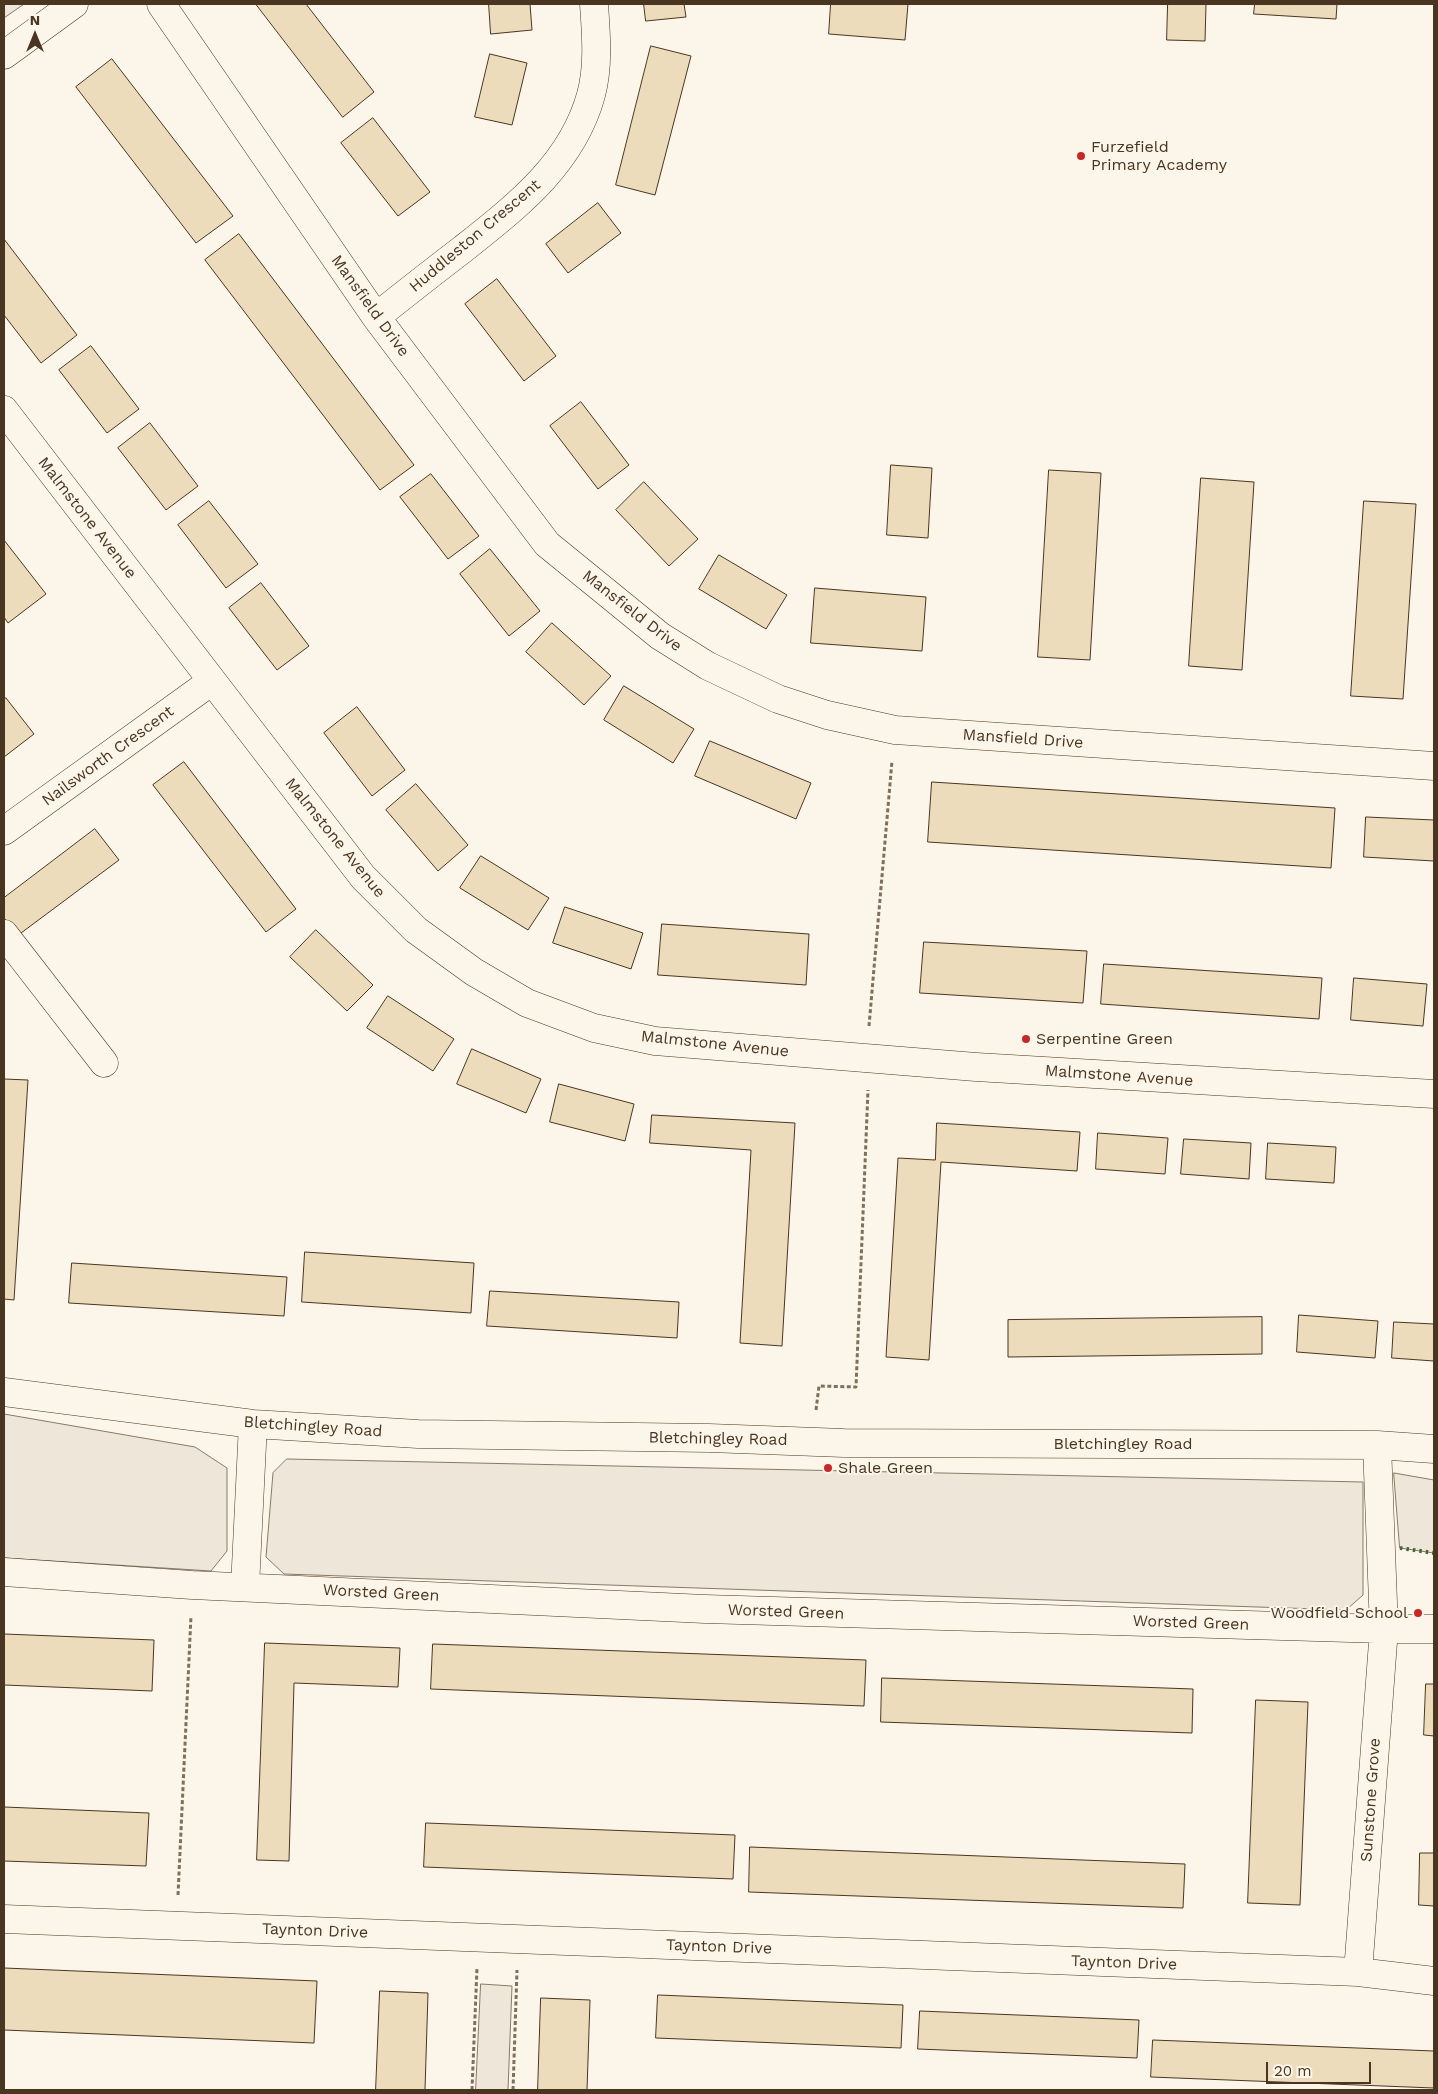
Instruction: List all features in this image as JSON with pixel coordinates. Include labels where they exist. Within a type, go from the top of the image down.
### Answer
[{"type":"street","points":[[4,55],[74,4]]},
{"type":"street","name":"Mansfield Drive","points":[[162,4],[376,317],[548,544],[660,636],[708,666],[778,699],[827,715],[895,730],[1434,766]]},
{"type":"street","name":"Huddleston Crescent","points":[[376,317],[508,213],[547,176],[564,154],[578,131],[591,94],[595,65],[594,4]]},
{"type":"street","name":"Malmstone Avenue","points":[[4,410],[363,877],[416,930],[474,972],[527,1003],[594,1028],[646,1039],[976,1067],[1434,1094]]},
{"type":"street","name":"Nailsworth Crescent","points":[[4,831],[212,681]]},
{"type":"street","points":[[4,934],[104,1063]]},
{"type":"street","name":"Bletchingley Road","points":[[4,1392],[253,1424],[418,1434],[709,1438],[844,1443],[1377,1445],[1434,1449]]},
{"type":"street","points":[[245,1586],[253,1424]]},
{"type":"street","points":[[1377,1445],[1384,1629]]},
{"type":"street","name":"Worsted Green","points":[[4,1572],[192,1585],[245,1586],[714,1610],[1434,1629]]},
{"type":"street","name":"Sunstone Grove","points":[[1358,1972],[1384,1629]]},
{"type":"street","name":"Taynton Drive","points":[[4,1919],[1358,1972],[1434,1981]]},
{"type":"path","points":[[815,1411],[819,1386],[856,1387],[869,1058],[868,1030],[895,730]]},
{"type":"path","points":[[177,1926],[192,1585]]},
{"type":"path","points":[[472,2090],[478,1938]]},
{"type":"path","points":[[513,2090],[518,1940]]},
{"type":"shaded area","points":[[4,4],[24,4],[4,18]]},
{"type":"shaded area","points":[[4,1414],[195,1447],[227,1468],[227,1551],[211,1571],[4,1558]]},
{"type":"shaded area","points":[[287,1459],[1363,1482],[1363,1595],[1346,1610],[284,1574],[266,1557],[273,1473]]},
{"type":"shaded area","points":[[1394,1473],[1434,1480],[1434,1553],[1400,1548]]},
{"type":"shaded area","points":[[481,1984],[512,1986],[508,2090],[476,2090]]},
{"type":"building","points":[[256,4],[306,4],[374,92],[343,117]]},
{"type":"building","points":[[489,4],[530,4],[532,30],[491,34]]},
{"type":"building","points":[[644,4],[684,4],[686,17],[646,21]]},
{"type":"building","points":[[831,4],[908,4],[905,40],[829,34]]},
{"type":"building","points":[[1168,4],[1206,4],[1205,41],[1167,40]]},
{"type":"building","points":[[1255,4],[1337,4],[1336,19],[1254,14]]},
{"type":"building","points":[[651,46],[691,56],[655,195],[616,185]]},
{"type":"building","points":[[490,54],[527,63],[512,125],[475,117]]},
{"type":"building","points":[[112,59],[233,216],[196,243],[76,87]]},
{"type":"building","points":[[373,118],[430,192],[398,216],[341,143]]},
{"type":"building","points":[[598,203],[621,233],[568,273],[546,244]]},
{"type":"building","points":[[239,234],[414,465],[380,490],[205,260]]},
{"type":"building","points":[[4,239],[77,335],[41,363],[4,315]]},
{"type":"building","points":[[497,279],[556,356],[524,381],[465,304]]},
{"type":"building","points":[[91,346],[139,409],[107,433],[59,370]]},
{"type":"building","points":[[581,402],[629,465],[598,489],[550,426]]},
{"type":"building","points":[[150,423],[198,486],[166,510],[118,448]]},
{"type":"building","points":[[891,465],[932,468],[928,538],[887,535]]},
{"type":"building","points":[[1049,470],[1101,473],[1090,660],[1038,657]]},
{"type":"building","points":[[431,474],[479,536],[448,559],[400,497]]},
{"type":"building","points":[[1201,478],[1254,482],[1242,670],[1189,666]]},
{"type":"building","points":[[644,482],[698,539],[669,566],[616,510]]},
{"type":"building","points":[[209,501],[258,564],[226,588],[178,525]]},
{"type":"building","points":[[1364,501],[1416,504],[1403,699],[1351,696]]},
{"type":"building","points":[[4,540],[46,594],[8,623],[4,617]]},
{"type":"building","points":[[490,549],[540,611],[509,636],[460,574]]},
{"type":"building","points":[[719,555],[787,595],[766,629],[699,589]]},
{"type":"building","points":[[261,583],[309,646],[277,670],[229,608]]},
{"type":"building","points":[[815,588],[926,597],[922,651],[811,643]]},
{"type":"building","points":[[552,623],[611,676],[584,705],[526,652]]},
{"type":"building","points":[[624,686],[694,729],[673,763],[604,720]]},
{"type":"building","points":[[6,698],[34,734],[4,757],[4,700]]},
{"type":"building","points":[[357,707],[405,770],[372,796],[324,733]]},
{"type":"building","points":[[710,741],[811,783],[796,819],[695,776]]},
{"type":"building","points":[[184,762],[296,909],[266,932],[153,785]]},
{"type":"building","points":[[932,782],[1335,808],[1331,868],[928,842]]},
{"type":"building","points":[[416,784],[468,845],[438,871],[386,810]]},
{"type":"building","points":[[1366,817],[1434,820],[1434,861],[1364,857]]},
{"type":"building","points":[[95,829],[119,860],[17,936],[4,918],[4,898]]},
{"type":"building","points":[[481,856],[549,898],[528,930],[460,888]]},
{"type":"building","points":[[565,907],[643,933],[631,969],[553,943]]},
{"type":"building","points":[[662,924],[809,934],[806,985],[658,975]]},
{"type":"building","points":[[316,930],[373,985],[347,1011],[290,957]]},
{"type":"building","points":[[924,942],[1087,951],[1083,1003],[920,993]]},
{"type":"building","points":[[1104,964],[1322,978],[1319,1019],[1101,1004]]},
{"type":"building","points":[[1354,978],[1427,984],[1423,1026],[1351,1020]]},
{"type":"building","points":[[388,996],[454,1039],[433,1071],[367,1028]]},
{"type":"building","points":[[472,1049],[541,1079],[526,1113],[457,1084]]},
{"type":"building","points":[[4,1079],[28,1080],[14,1300],[4,1299]]},
{"type":"building","points":[[559,1084],[634,1104],[625,1141],[550,1122]]},
{"type":"building","points":[[652,1115],[795,1123],[782,1346],[740,1343],[751,1150],[650,1143]]},
{"type":"building","points":[[937,1123],[1080,1132],[1077,1171],[941,1162],[929,1360],[886,1357],[898,1158],[935,1160]]},
{"type":"building","points":[[1098,1133],[1168,1138],[1165,1174],[1096,1169]]},
{"type":"building","points":[[1184,1139],[1251,1143],[1249,1179],[1181,1174]]},
{"type":"building","points":[[1268,1143],[1336,1147],[1334,1183],[1266,1179]]},
{"type":"building","points":[[305,1252],[474,1263],[471,1313],[302,1302]]},
{"type":"building","points":[[72,1263],[287,1277],[284,1316],[69,1303]]},
{"type":"building","points":[[490,1291],[679,1302],[677,1338],[487,1326]]},
{"type":"building","points":[[1299,1315],[1378,1321],[1375,1358],[1297,1352]]},
{"type":"building","points":[[1262,1317],[1262,1354],[1008,1357],[1008,1320]]},
{"type":"building","points":[[1394,1322],[1434,1324],[1434,1361],[1392,1358]]},
{"type":"building","points":[[4,1634],[154,1640],[152,1691],[4,1685]]},
{"type":"building","points":[[265,1643],[400,1648],[398,1687],[294,1683],[289,1861],[257,1860]]},
{"type":"building","points":[[433,1644],[866,1660],[864,1706],[431,1689]]},
{"type":"building","points":[[882,1678],[1193,1689],[1192,1733],[881,1722]]},
{"type":"building","points":[[1426,1684],[1434,1684],[1434,1736],[1424,1735]]},
{"type":"building","points":[[1256,1700],[1308,1702],[1300,1905],[1248,1903]]},
{"type":"building","points":[[4,1807],[149,1813],[146,1866],[4,1861]]},
{"type":"building","points":[[426,1823],[735,1835],[733,1879],[424,1867]]},
{"type":"building","points":[[750,1847],[1185,1864],[1183,1908],[749,1892]]},
{"type":"building","points":[[1420,1853],[1434,1853],[1434,1906],[1419,1905]]},
{"type":"building","points":[[4,1968],[317,1981],[314,2043],[4,2030]]},
{"type":"building","points":[[380,1991],[428,1993],[425,2090],[376,2090]]},
{"type":"building","points":[[658,1995],[903,2005],[901,2048],[656,2038]]},
{"type":"building","points":[[541,1998],[590,2000],[587,2090],[538,2090]]},
{"type":"building","points":[[920,2011],[1139,2020],[1137,2058],[918,2049]]},
{"type":"building","points":[[1153,2040],[1434,2051],[1434,2088],[1151,2077]]},
{"type":"hedge","points":[[1400,1548],[1434,1553]]},
{"type":"place","name":"Furzefield Primary Academy","points":[[1081,156]]},
{"type":"place","name":"Serpentine Green","points":[[1026,1039]]},
{"type":"place","name":"Shale Green","points":[[828,1468]]},
{"type":"place","name":"Woodfield School","points":[[1418,1613]]}]
